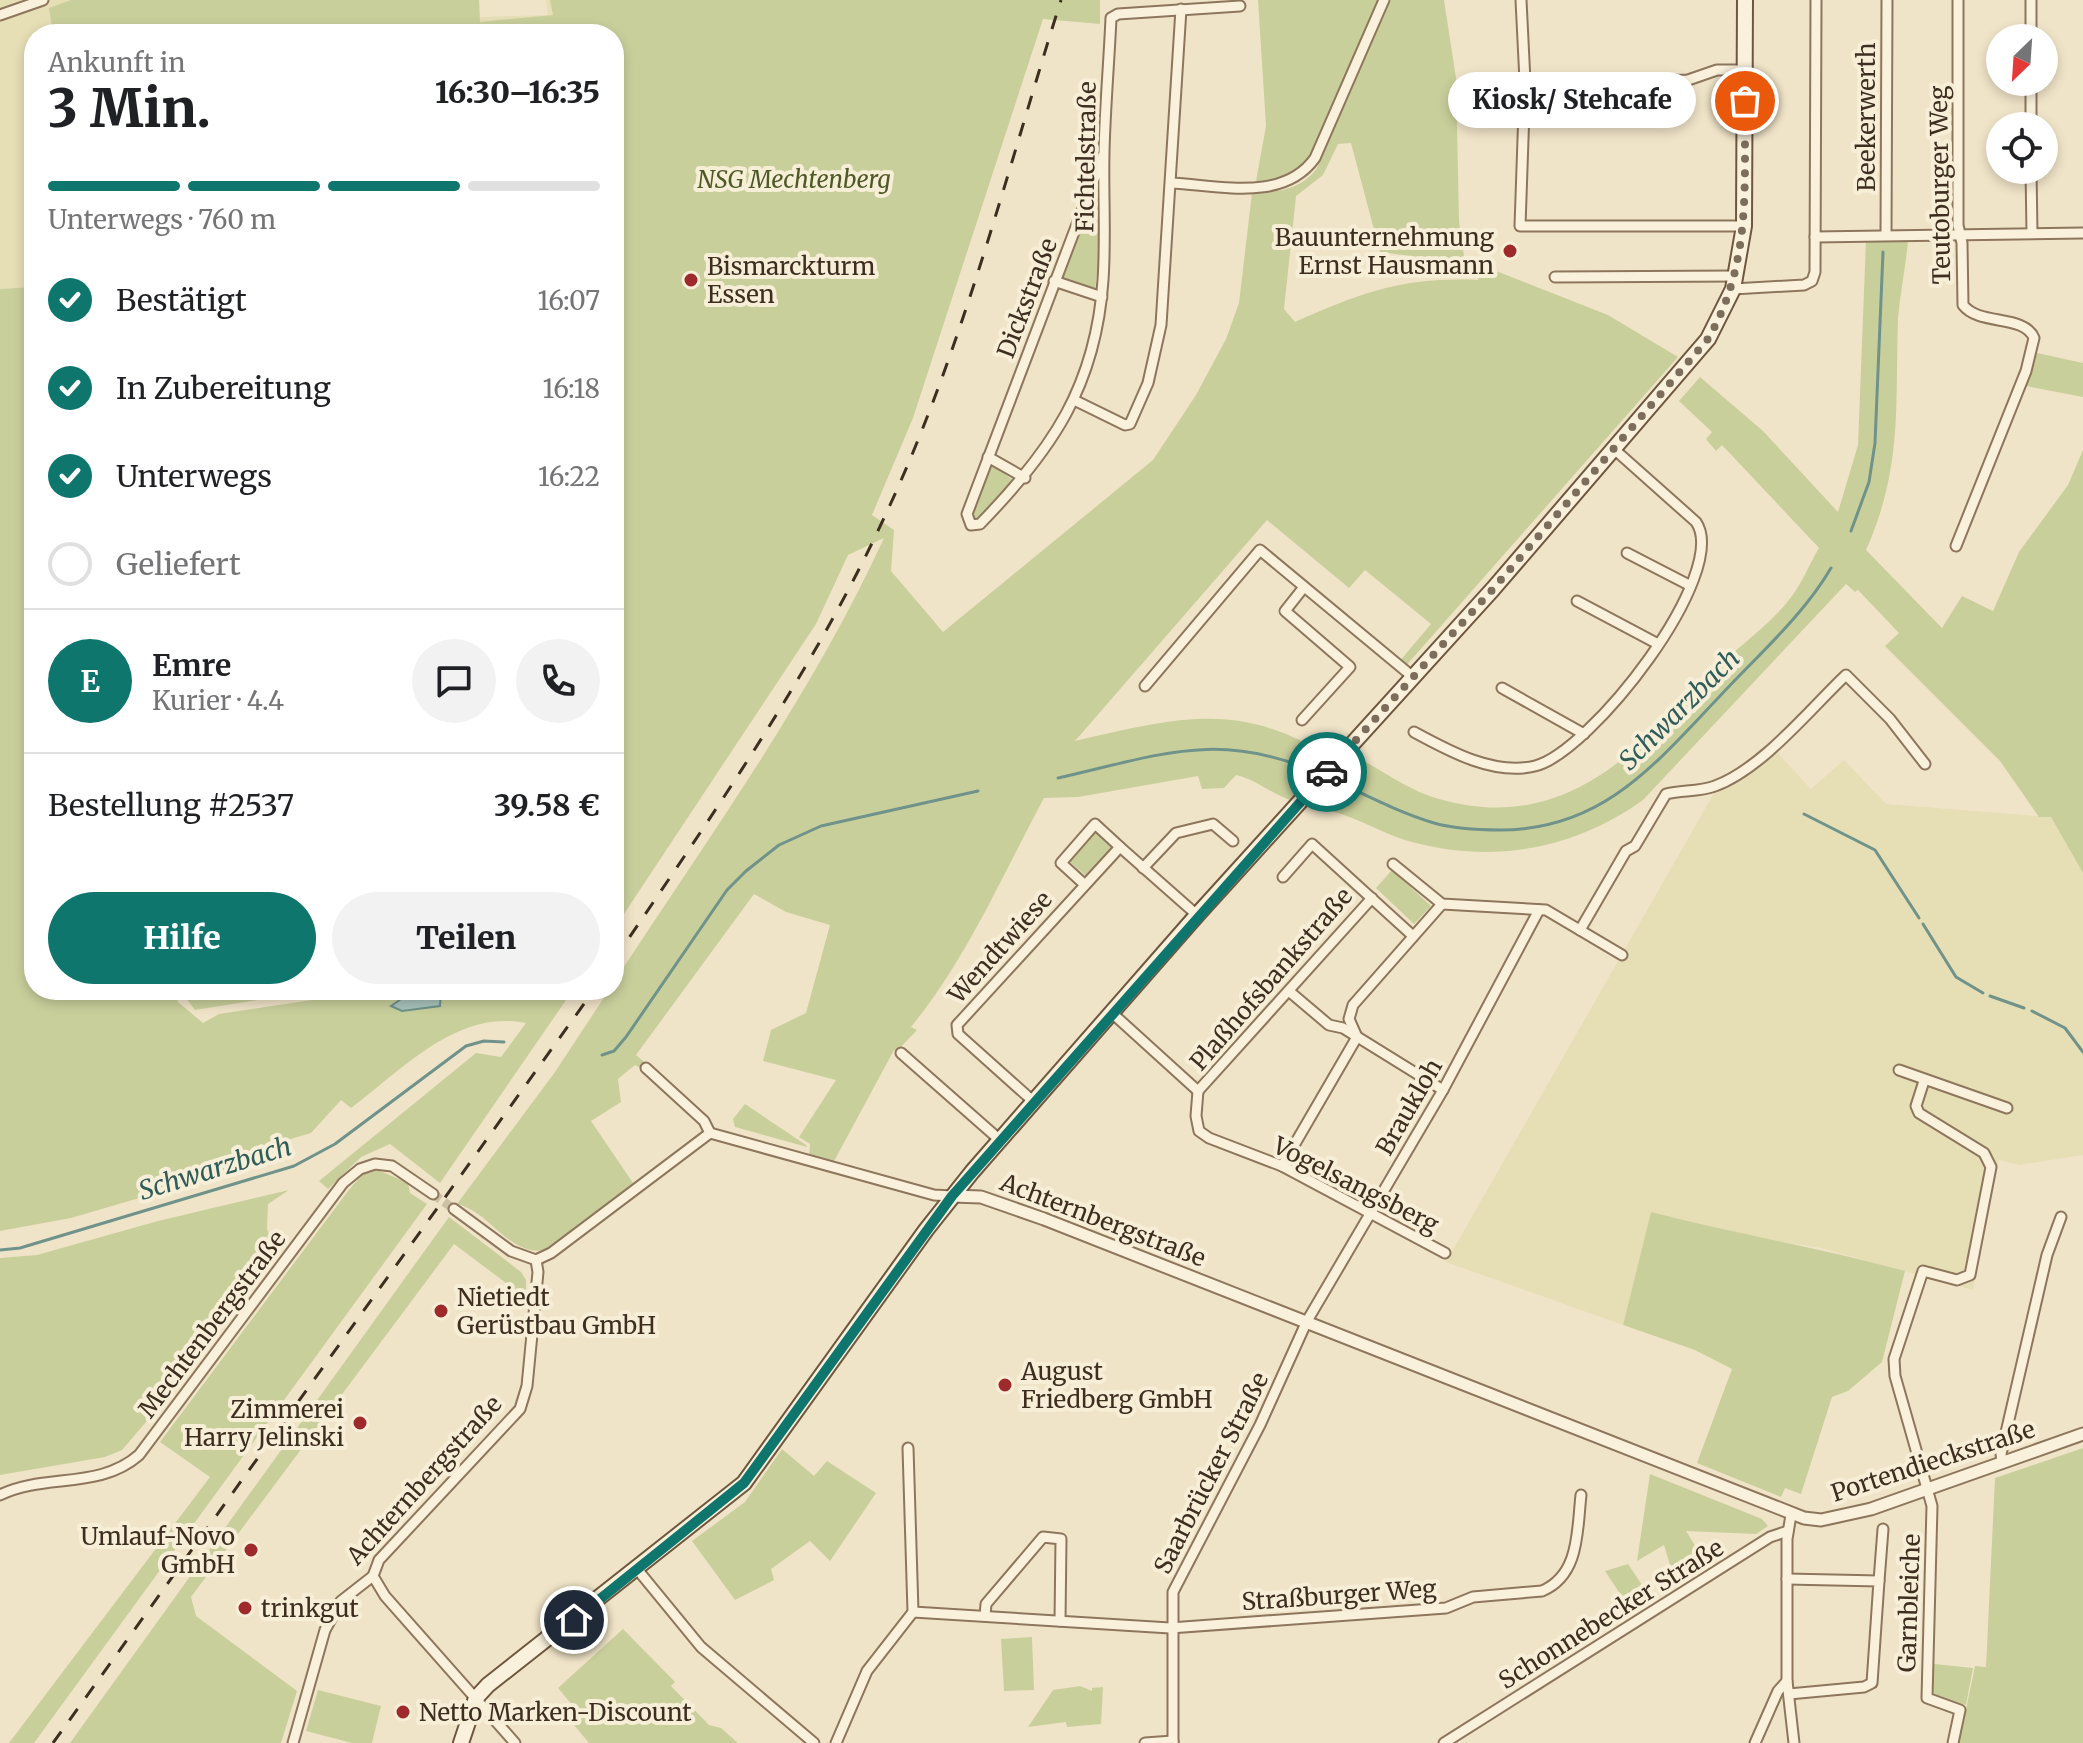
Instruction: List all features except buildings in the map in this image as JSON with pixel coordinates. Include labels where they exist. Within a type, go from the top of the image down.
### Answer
[{"type":"main road","points":[[461,1743],[476,1698],[495,1679],[726,1500],[751,1475],[952,1196],[1708,339],[1735,282],[1744,226],[1745,0]]},
{"type":"street","points":[[0,15],[43,0]]},
{"type":"street","points":[[1171,183],[1267,187],[1293,180],[1304,173],[1315,158],[1384,0]]},
{"type":"street","points":[[1521,0],[1525,81],[1520,226],[1744,226]]},
{"type":"street","points":[[1555,277],[1735,282],[1792,287],[1812,281],[1816,0]]},
{"type":"street","name":"Beekerwerth","points":[[1886,235],[1887,0]]},
{"type":"street","name":"Teutoburger Weg","points":[[1956,546],[2026,371],[2034,338],[2027,328],[1975,315],[1963,305],[1958,0]]},
{"type":"street","points":[[2031,0],[2031,24]]},
{"type":"street","points":[[1074,400],[1125,425],[1130,424],[1136,412],[1152,370],[1161,325],[1181,9],[1240,6]]},
{"type":"street","name":"Fichtelstraße","points":[[971,525],[980,524],[1025,478],[1053,439],[1074,400],[1091,351],[1102,297],[1104,153],[1111,18],[1118,14],[1181,9]]},
{"type":"street","points":[[1525,81],[1688,80],[1717,70],[1746,70]]},
{"type":"street","name":"Dickstraße","points":[[971,525],[966,519],[967,514],[1104,153]]},
{"type":"street","points":[[2031,184],[2032,233]]},
{"type":"street","points":[[1815,237],[2083,233]]},
{"type":"street","points":[[1054,281],[1102,297]]},
{"type":"street","points":[[1414,732],[1472,759],[1511,769],[1550,761],[1565,753],[1629,687],[1658,644],[1689,585],[1702,552],[1702,531],[1614,449]]},
{"type":"street","points":[[988,457],[1025,478]]},
{"type":"street","points":[[1145,686],[1260,550],[1413,677]]},
{"type":"street","points":[[1627,553],[1689,585]]},
{"type":"street","points":[[1302,720],[1350,667],[1285,611],[1304,587]]},
{"type":"street","points":[[1577,601],[1658,644]]},
{"type":"street","points":[[1580,930],[1626,851],[1635,846],[1666,794],[1717,786],[1737,773],[1784,736],[1846,675],[1890,719],[1925,764]]},
{"type":"street","points":[[1502,688],[1584,734]]},
{"type":"street","name":"Wendtwiese","points":[[1084,884],[1061,863],[1095,824],[1197,915]]},
{"type":"street","points":[[1143,868],[1176,833],[1213,824],[1233,841]]},
{"type":"street","name":"Plaßhofsbankstraße","points":[[1112,1013],[1198,1091],[1372,898],[1312,844],[1283,877]]},
{"type":"street","name":"Wendtwiese","points":[[1034,1102],[958,1034],[957,1025],[1120,847]]},
{"type":"street","points":[[1393,864],[1442,904],[1539,910],[1622,955]]},
{"type":"street","points":[[1372,898],[1413,936]]},
{"type":"street","points":[[1357,1037],[1349,1019],[1353,1005],[1442,904]]},
{"type":"street","name":"Braukloh","points":[[1307,1321],[1443,1090],[1539,910]]},
{"type":"street","points":[[1290,992],[1329,1025],[1357,1037],[1443,1090]]},
{"type":"street","points":[[1282,1166],[1357,1037]]},
{"type":"street","points":[[901,1053],[1001,1141]]},
{"type":"street","points":[[454,1209],[511,1251],[536,1260],[551,1253],[710,1133],[704,1121],[646,1068]]},
{"type":"street","points":[[1899,1070],[2007,1108]]},
{"type":"street","points":[[1924,1081],[1916,1106],[1919,1113],[1984,1153],[1991,1167],[1970,1275],[1957,1280],[1923,1271],[1894,1359],[1895,1376],[1929,1489]]},
{"type":"street","name":"Vogelsangsberg","points":[[1198,1091],[1196,1116],[1199,1131],[1222,1145],[1282,1166],[1445,1253]]},
{"type":"street","name":"Achternbergstraße","points":[[710,1133],[934,1195],[972,1195],[1014,1208],[1307,1321],[1422,1370],[1793,1516]]},
{"type":"street","name":"Mechtenbergstraße","points":[[0,1495],[24,1487],[113,1473],[139,1455],[343,1183],[360,1169],[375,1164],[392,1166],[433,1194]]},
{"type":"street","points":[[2002,1462],[2001,1454],[2036,1301],[2061,1217]]},
{"type":"street","name":"Achternbergstraße","points":[[293,1743],[325,1630],[341,1601],[373,1576],[379,1560],[520,1409],[527,1386],[538,1272],[536,1260]]},
{"type":"street","name":"Saarbrücker Straße","points":[[1173,1742],[1170,1628],[1173,1592],[1260,1425],[1307,1321]]},
{"type":"street","name":"Portendieckstraße","points":[[1793,1516],[1821,1520],[1848,1515],[2083,1434]]},
{"type":"street","points":[[836,1743],[867,1671],[913,1612],[908,1448]]},
{"type":"street","name":"Garnbleiche","points":[[1929,1489],[1932,1506],[1927,1698],[1960,1710],[1953,1743]]},
{"type":"street","name":"Straßburger Weg","points":[[913,1612],[1170,1628],[1446,1608],[1473,1597],[1542,1591],[1561,1579],[1573,1558],[1581,1495]]},
{"type":"street","points":[[1793,1516],[1788,1531],[1787,1681],[1794,1743]]},
{"type":"street","points":[[1789,1694],[1864,1687],[1872,1683],[1883,1529]]},
{"type":"street","name":"Schonnebecker Straße","points":[[1444,1743],[1770,1537],[1788,1531]]},
{"type":"street","points":[[985,1616],[986,1604],[1043,1537],[1056,1536],[1061,1539],[1060,1621]]},
{"type":"street","points":[[637,1569],[701,1647],[814,1743]]},
{"type":"street","points":[[373,1576],[385,1596],[515,1743]]},
{"type":"street","points":[[1787,1579],[1879,1581]]},
{"type":"street","points":[[1755,1743],[1778,1691],[1787,1681]]},
{"type":"street","points":[[1145,1743],[1173,1742]]},
{"type":"shaded area","points":[[0,0],[479,0],[480,17],[548,15],[546,0],[928,0],[624,33],[624,24],[24,24],[24,288],[0,289]]},
{"type":"shaded area","points":[[1772,747],[1811,789],[1844,760],[1886,804],[2051,817],[2083,873],[2083,1155],[2019,1165],[1999,1160],[1973,1290],[1821,1248],[1744,1236],[1651,1213],[1623,1325],[1446,1262],[1718,786]]},
{"type":"green space","name":"NSG Mechtenberg","points":[[71,0],[479,0],[480,22],[553,15],[550,0],[1100,0],[1100,24],[1043,19],[913,418],[872,515],[894,530],[891,571],[943,632],[1153,460],[1196,395],[1226,339],[1239,303],[1252,193],[1296,185],[1317,168],[1391,0],[1444,0],[1456,78],[1459,221],[1465,263],[1380,252],[1351,143],[1338,144],[1323,175],[1296,196],[1284,309],[1295,322],[1342,302],[1405,284],[1478,280],[1481,265],[1608,315],[1678,357],[1404,668],[1399,662],[1431,624],[1365,570],[1349,588],[1267,520],[1075,741],[1179,720],[1241,721],[1304,742],[1338,762],[1348,752],[1427,795],[1483,807],[1523,806],[1559,796],[1592,780],[1623,759],[1719,665],[1773,618],[1796,590],[1819,548],[1722,445],[1716,451],[1706,439],[1712,432],[1679,401],[1700,377],[1763,431],[1838,512],[1858,445],[1866,240],[1908,240],[1898,319],[1892,463],[1878,520],[1866,550],[1942,628],[1962,596],[1993,611],[2019,552],[2068,485],[2083,450],[2083,873],[2051,817],[2039,817],[2000,761],[1885,646],[1899,633],[1858,590],[1855,592],[1846,584],[1643,800],[1617,817],[1561,841],[1503,851],[1442,849],[1403,839],[1344,815],[1285,798],[1236,775],[1224,788],[1202,789],[1198,776],[1078,797],[1044,798],[966,945],[911,1027],[917,1030],[897,1051],[894,1050],[832,1165],[809,1158],[810,1144],[799,1137],[836,1080],[763,1061],[771,1030],[806,1013],[830,925],[786,912],[754,894],[636,1055],[648,1065],[643,1069],[635,1065],[618,1079],[621,1102],[591,1121],[633,1183],[546,1250],[521,1247],[480,1216],[457,1204],[555,1072],[602,1000],[624,1000],[624,967],[792,710],[856,596],[884,538],[848,555],[816,624],[624,914],[624,24],[51,24],[49,8]]},
{"type":"green space","points":[[1258,0],[1381,0],[1304,172],[1255,187],[1266,126]]},
{"type":"green space","points":[[1096,195],[1099,254],[1095,291],[1062,278]]},
{"type":"green space","points":[[24,288],[24,1000],[177,1000],[203,1023],[219,1014],[312,1000],[566,1000],[440,1183],[390,1144],[361,1157],[328,1189],[319,1181],[476,1053],[501,1057],[526,1023],[501,1021],[477,1025],[454,1034],[411,1061],[351,1108],[341,1100],[311,1133],[284,1141],[235,1170],[71,1218],[0,1231],[0,289]]},
{"type":"green space","points":[[2037,353],[2083,363],[2083,397],[2026,386]]},
{"type":"green space","points":[[994,466],[1014,481],[978,519],[973,519],[971,515],[990,468]]},
{"type":"green space","points":[[1096,831],[1113,847],[1086,876],[1069,861]]},
{"type":"green space","points":[[1392,870],[1431,906],[1414,924],[1376,888]]},
{"type":"green space","points":[[188,1000],[257,1000],[195,1010]]},
{"type":"green space","points":[[745,1104],[807,1147],[735,1127],[733,1119]]},
{"type":"green space","points":[[378,1170],[408,1183],[410,1193],[427,1204],[34,1743],[9,1743],[210,1477],[160,1442],[348,1191],[362,1175]]},
{"type":"green space","points":[[289,1190],[268,1204],[267,1229],[275,1249],[188,1373],[122,1450],[105,1457],[0,1475],[0,1258],[37,1255],[158,1221]]},
{"type":"green space","points":[[1651,1212],[1905,1271],[1882,1362],[1848,1391],[1832,1397],[1801,1494],[1785,1488],[1781,1497],[1697,1463],[1732,1369],[1695,1350],[1623,1325]]},
{"type":"green space","points":[[449,1217],[521,1272],[526,1280],[526,1298],[454,1244],[191,1597],[196,1616],[297,1691],[281,1743],[70,1743]]},
{"type":"green space","points":[[2083,1448],[2083,1743],[1959,1743],[1975,1666],[1986,1667],[1995,1478]]},
{"type":"green space","points":[[782,1449],[814,1476],[827,1461],[876,1493],[830,1561],[810,1541],[771,1569],[774,1580],[735,1600],[692,1541],[745,1502]]},
{"type":"green space","points":[[1650,1474],[1762,1519],[1768,1526],[1756,1534],[1686,1531],[1707,1565],[1676,1585],[1664,1545],[1637,1561]]},
{"type":"green space","points":[[1628,1564],[1652,1600],[1632,1612],[1605,1571]]},
{"type":"green space","points":[[623,1629],[675,1682],[671,1686],[709,1725],[721,1728],[738,1743],[589,1743],[565,1714],[573,1706],[558,1688]]},
{"type":"green space","points":[[1032,1637],[1034,1690],[1004,1691],[1001,1639]]},
{"type":"green space","points":[[1934,1664],[1973,1668],[1966,1705],[1933,1695]]},
{"type":"green space","points":[[1080,1686],[1092,1691],[1092,1688],[1103,1687],[1101,1724],[1067,1727],[1066,1722],[1028,1727],[1053,1690]]},
{"type":"green space","points":[[318,1690],[381,1706],[372,1743],[352,1743],[306,1731]]},
{"type":"water","points":[[400,1000],[440,1000],[440,1006],[402,1011],[391,1006]]},
{"type":"waterway","name":"Schwarzbach","points":[[1851,531],[1869,482],[1875,443],[1883,252]]},
{"type":"waterway","name":"Schwarzbach","points":[[1327,777],[1407,813],[1450,827],[1500,830],[1536,827],[1569,819],[1598,806],[1624,788],[1673,746],[1779,635],[1831,568]]},
{"type":"waterway","name":"Schwarzbach","points":[[1058,778],[1159,755],[1220,749],[1285,760],[1321,774]]},
{"type":"waterway","name":"Schwarzbach","points":[[602,1055],[614,1051],[626,1037],[727,890],[779,845],[821,826],[978,791]]},
{"type":"waterway","points":[[1804,814],[1875,850],[1919,918]]},
{"type":"waterway","points":[[1923,924],[1956,977],[1983,993]]},
{"type":"waterway","points":[[1990,996],[2024,1008]]},
{"type":"waterway","points":[[2032,1011],[2065,1028],[2083,1052]]},
{"type":"waterway","name":"Schwarzbach","points":[[0,1250],[20,1248],[294,1166],[335,1144],[466,1046],[484,1041],[504,1042]]},
{"type":"tunnel","points":[[433,1194],[454,1209]]},
{"type":"railway","points":[[624,945],[726,794],[797,681],[890,505],[963,319],[1061,0]]},
{"type":"railway","points":[[53,1743],[587,1000]]},
{"type":"way so far","points":[[1327,772],[1493,589],[1708,339],[1733,289],[1740,259],[1744,226],[1745,101]]},
{"type":"place","name":"Kiosk/ Stehcafe","points":[[1745,101]]},
{"type":"place","name":"Bauunternehmung Ernst Hausmann","points":[[1510,251]]},
{"type":"place","name":"Bismarckturm Essen","points":[[691,280]]},
{"type":"place","name":"Nietiedt Gerüstbau GmbH","points":[[441,1311]]},
{"type":"place","name":"August Friedberg GmbH","points":[[1005,1385]]},
{"type":"place","name":"Zimmerei Harry Jelinski","points":[[360,1423]]},
{"type":"place","name":"Umlauf-Novo GmbH","points":[[251,1550]]},
{"type":"place","name":"trinkgut","points":[[245,1608]]},
{"type":"place","name":"Netto Marken-Discount","points":[[403,1712]]},
{"type":"route","points":[[574,1620],[744,1483],[952,1196],[1197,915],[1327,772]]}]
